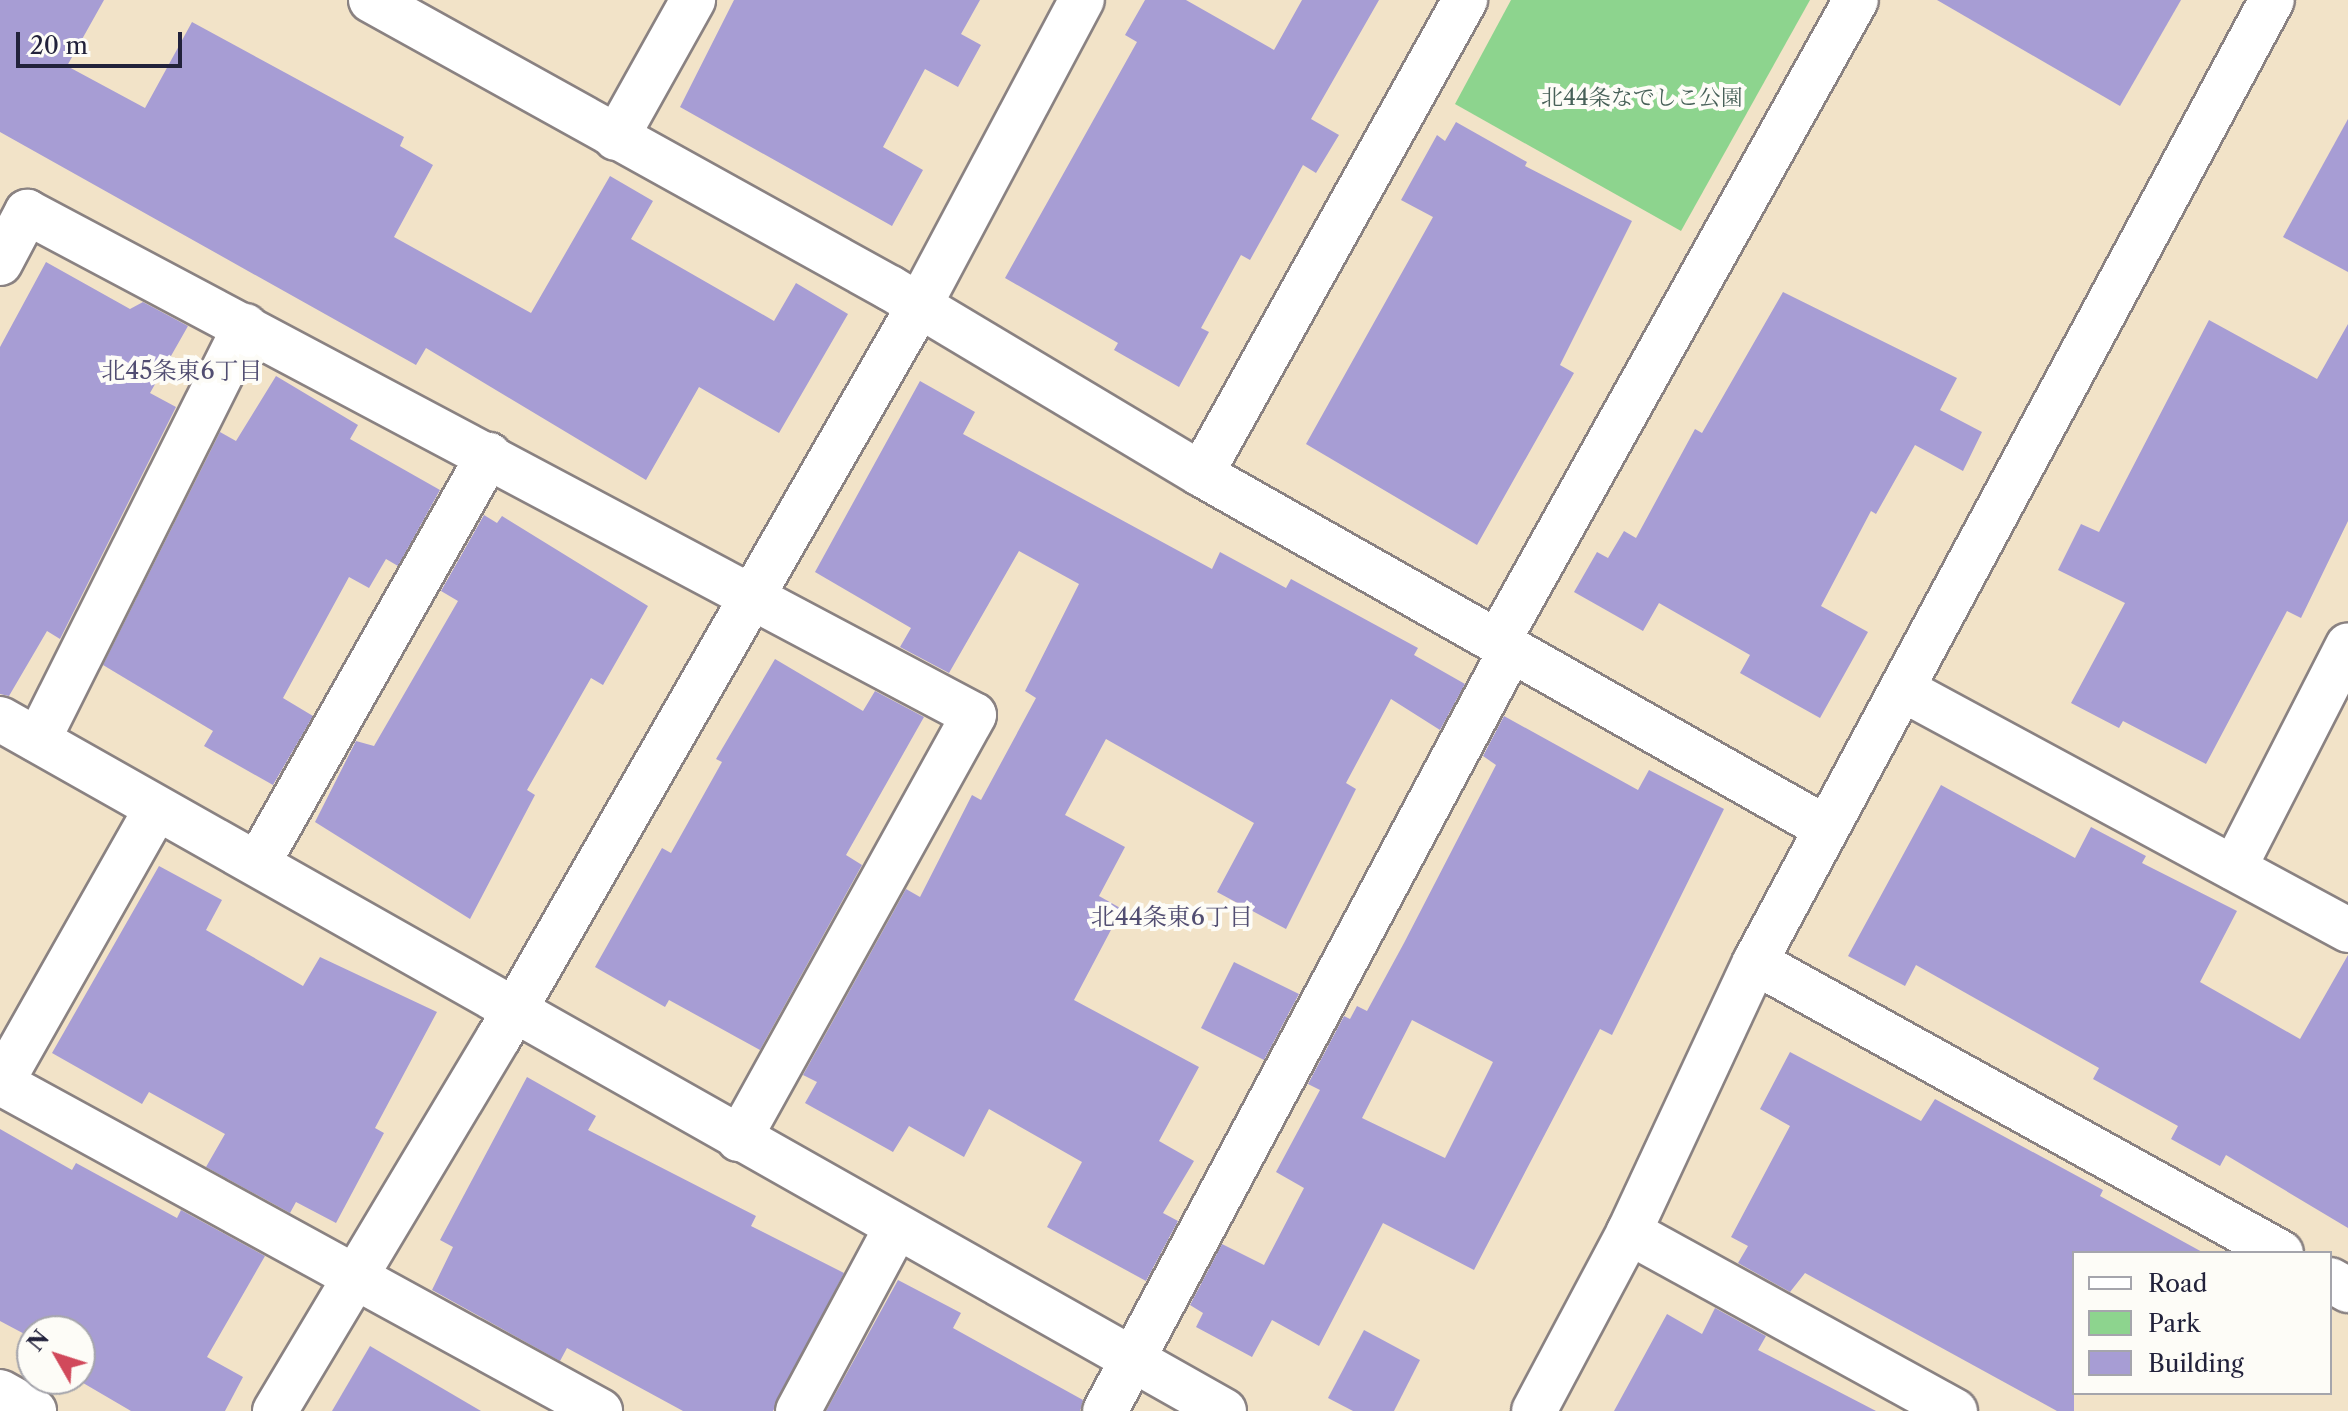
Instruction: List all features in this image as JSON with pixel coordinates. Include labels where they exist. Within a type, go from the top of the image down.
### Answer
[{"type":"street","points":[[371,0],[919,306],[1201,474],[1826,828]]},
{"type":"street","points":[[616,138],[693,0]]},
{"type":"street","points":[[275,1411],[353,1274],[516,1008],[919,306],[1082,0]]},
{"type":"street","points":[[1201,474],[1465,0]]},
{"type":"street","points":[[1105,1411],[1504,646],[1856,0]]},
{"type":"street","points":[[1534,1411],[1629,1232],[1755,962],[2272,0]]},
{"type":"street","points":[[0,263],[27,212],[754,594],[974,715],[739,1139]]},
{"type":"street","points":[[38,740],[245,326]]},
{"type":"street","points":[[258,863],[489,455]]},
{"type":"street","points":[[2234,868],[2348,645]]},
{"type":"street","points":[[1902,689],[2348,930]]},
{"type":"street","points":[[0,719],[1224,1411]]},
{"type":"street","points":[[157,808],[0,1084],[600,1411]]},
{"type":"street","points":[[1755,962],[2277,1251]]},
{"type":"street","points":[[798,1411],[896,1228]]},
{"type":"street","points":[[1629,1232],[1955,1411]]},
{"type":"street","points":[[0,1392],[34,1411]]},
{"type":"green space","name":"北44条なでしこ公園","points":[[1511,0],[1810,0],[1681,231],[1455,104]]},
{"type":"building","points":[[0,0],[104,0],[67,66],[145,108],[192,22],[404,137],[400,146],[433,165],[394,237],[531,313],[610,176],[653,201],[631,239],[774,321],[796,283],[848,314],[779,433],[699,387],[646,480],[426,348],[416,365],[0,132]]},
{"type":"building","points":[[734,0],[980,0],[961,34],[981,45],[958,87],[925,69],[883,147],[923,170],[892,226],[680,107]]},
{"type":"building","points":[[1145,0],[1186,0],[1274,50],[1302,0],[1379,0],[1311,119],[1339,135],[1316,173],[1303,165],[1250,260],[1241,255],[1201,328],[1209,332],[1179,387],[1114,350],[1118,343],[1005,278],[1137,42],[1125,35]]},
{"type":"building","points":[[1937,0],[2181,0],[2120,106]]},
{"type":"building","points":[[2348,119],[2348,272],[2283,237]]},
{"type":"building","points":[[1456,122],[1527,162],[1525,166],[1632,221],[1560,365],[1574,373],[1477,545],[1306,444],[1433,217],[1401,200],[1437,135],[1445,141]]},
{"type":"building","points":[[46,262],[130,309],[143,302],[188,326],[150,393],[176,407],[60,639],[47,631],[9,696],[0,694],[0,347]]},
{"type":"building","points":[[1783,292],[1957,378],[1940,410],[1982,432],[1963,471],[1915,445],[1876,514],[1871,511],[1821,606],[1868,632],[1820,718],[1740,673],[1750,655],[1659,603],[1643,631],[1574,592],[1597,552],[1608,558],[1624,531],[1636,538],[1695,429],[1702,433]]},
{"type":"building","points":[[2209,320],[2317,379],[2348,324],[2348,521],[2301,618],[2287,611],[2206,764],[2123,721],[2119,728],[2071,703],[2125,603],[2058,570],[2081,524],[2099,532]]},
{"type":"building","points":[[276,376],[358,425],[350,439],[440,490],[398,566],[386,559],[369,588],[349,577],[283,698],[313,716],[273,785],[204,746],[213,731],[103,665],[220,432],[236,441]]},
{"type":"building","points":[[920,381],[975,412],[963,434],[1212,569],[1220,552],[1286,588],[1291,579],[1418,648],[1414,655],[1465,684],[1440,730],[1391,699],[1346,783],[1356,789],[1286,929],[1217,892],[1254,823],[1106,739],[1065,815],[1125,847],[1099,896],[1122,909],[1074,1000],[1199,1067],[1159,1141],[1194,1161],[1163,1213],[1178,1221],[1146,1281],[1047,1227],[1082,1162],[989,1109],[964,1157],[909,1126],[893,1152],[805,1103],[817,1082],[803,1075],[906,889],[920,897],[972,795],[981,800],[1036,698],[1025,691],[1079,584],[1019,551],[949,673],[900,647],[911,628],[815,572]]},
{"type":"building","points":[[484,515],[497,523],[502,516],[648,606],[603,685],[591,678],[527,790],[535,795],[470,919],[315,822],[356,741],[374,746],[458,601],[441,591]]},
{"type":"building","points":[[775,659],[863,711],[875,691],[924,717],[846,855],[862,865],[760,1050],[669,1000],[665,1007],[595,967],[662,848],[671,853],[722,762],[716,759]]},
{"type":"building","points":[[1504,716],[1638,790],[1649,770],[1724,809],[1612,1035],[1600,1029],[1474,1270],[1383,1223],[1319,1346],[1272,1320],[1252,1357],[1196,1327],[1203,1313],[1190,1305],[1222,1244],[1264,1265],[1304,1188],[1276,1172],[1320,1090],[1308,1084],[1344,1016],[1350,1019],[1357,1006],[1367,1011],[1404,943],[1496,765],[1483,756]],"holes":[[[1412,1020],[1493,1062],[1445,1158],[1362,1118]]]},
{"type":"building","points":[[1941,785],[2075,858],[2091,827],[2146,856],[2142,863],[2237,911],[2200,982],[2300,1039],[2348,955],[2348,1228],[2226,1155],[2220,1166],[2171,1139],[2178,1126],[2093,1079],[2099,1068],[1916,965],[1905,986],[1848,956]]},
{"type":"building","points":[[159,866],[222,900],[206,930],[303,986],[320,957],[437,1012],[375,1128],[384,1133],[336,1223],[296,1202],[290,1213],[206,1167],[225,1134],[149,1092],[142,1104],[52,1053]]},
{"type":"building","points":[[1234,962],[1299,994],[1264,1060],[1201,1028]]},
{"type":"building","points":[[1790,1052],[1921,1121],[1935,1099],[2103,1190],[2100,1196],[2200,1251],[2072,1251],[2074,1411],[2057,1411],[1805,1273],[1790,1292],[1738,1263],[1748,1246],[1731,1237],[1790,1126],[1760,1109]]},
{"type":"building","points":[[527,1077],[596,1116],[588,1130],[756,1216],[751,1226],[844,1273],[773,1411],[683,1411],[567,1348],[560,1361],[432,1290],[453,1247],[440,1240]]},
{"type":"building","points":[[0,1129],[72,1170],[76,1163],[177,1218],[181,1210],[265,1256],[207,1357],[243,1377],[225,1411],[131,1411],[96,1391],[96,1315],[16,1315],[16,1330],[0,1321]]},
{"type":"building","points":[[898,1280],[961,1313],[953,1328],[1083,1400],[1080,1411],[826,1411]]},
{"type":"building","points":[[1715,1308],[1766,1336],[1758,1350],[1876,1411],[1614,1411],[1667,1314],[1702,1334]]},
{"type":"building","points":[[1364,1330],[1420,1360],[1394,1411],[1353,1411],[1328,1398]]},
{"type":"building","points":[[370,1346],[481,1411],[332,1411]]},
{"type":"district","name":"北45条東6丁目","points":[[182,371]]},
{"type":"district","name":"北44条東6丁目","points":[[1172,917]]}]
